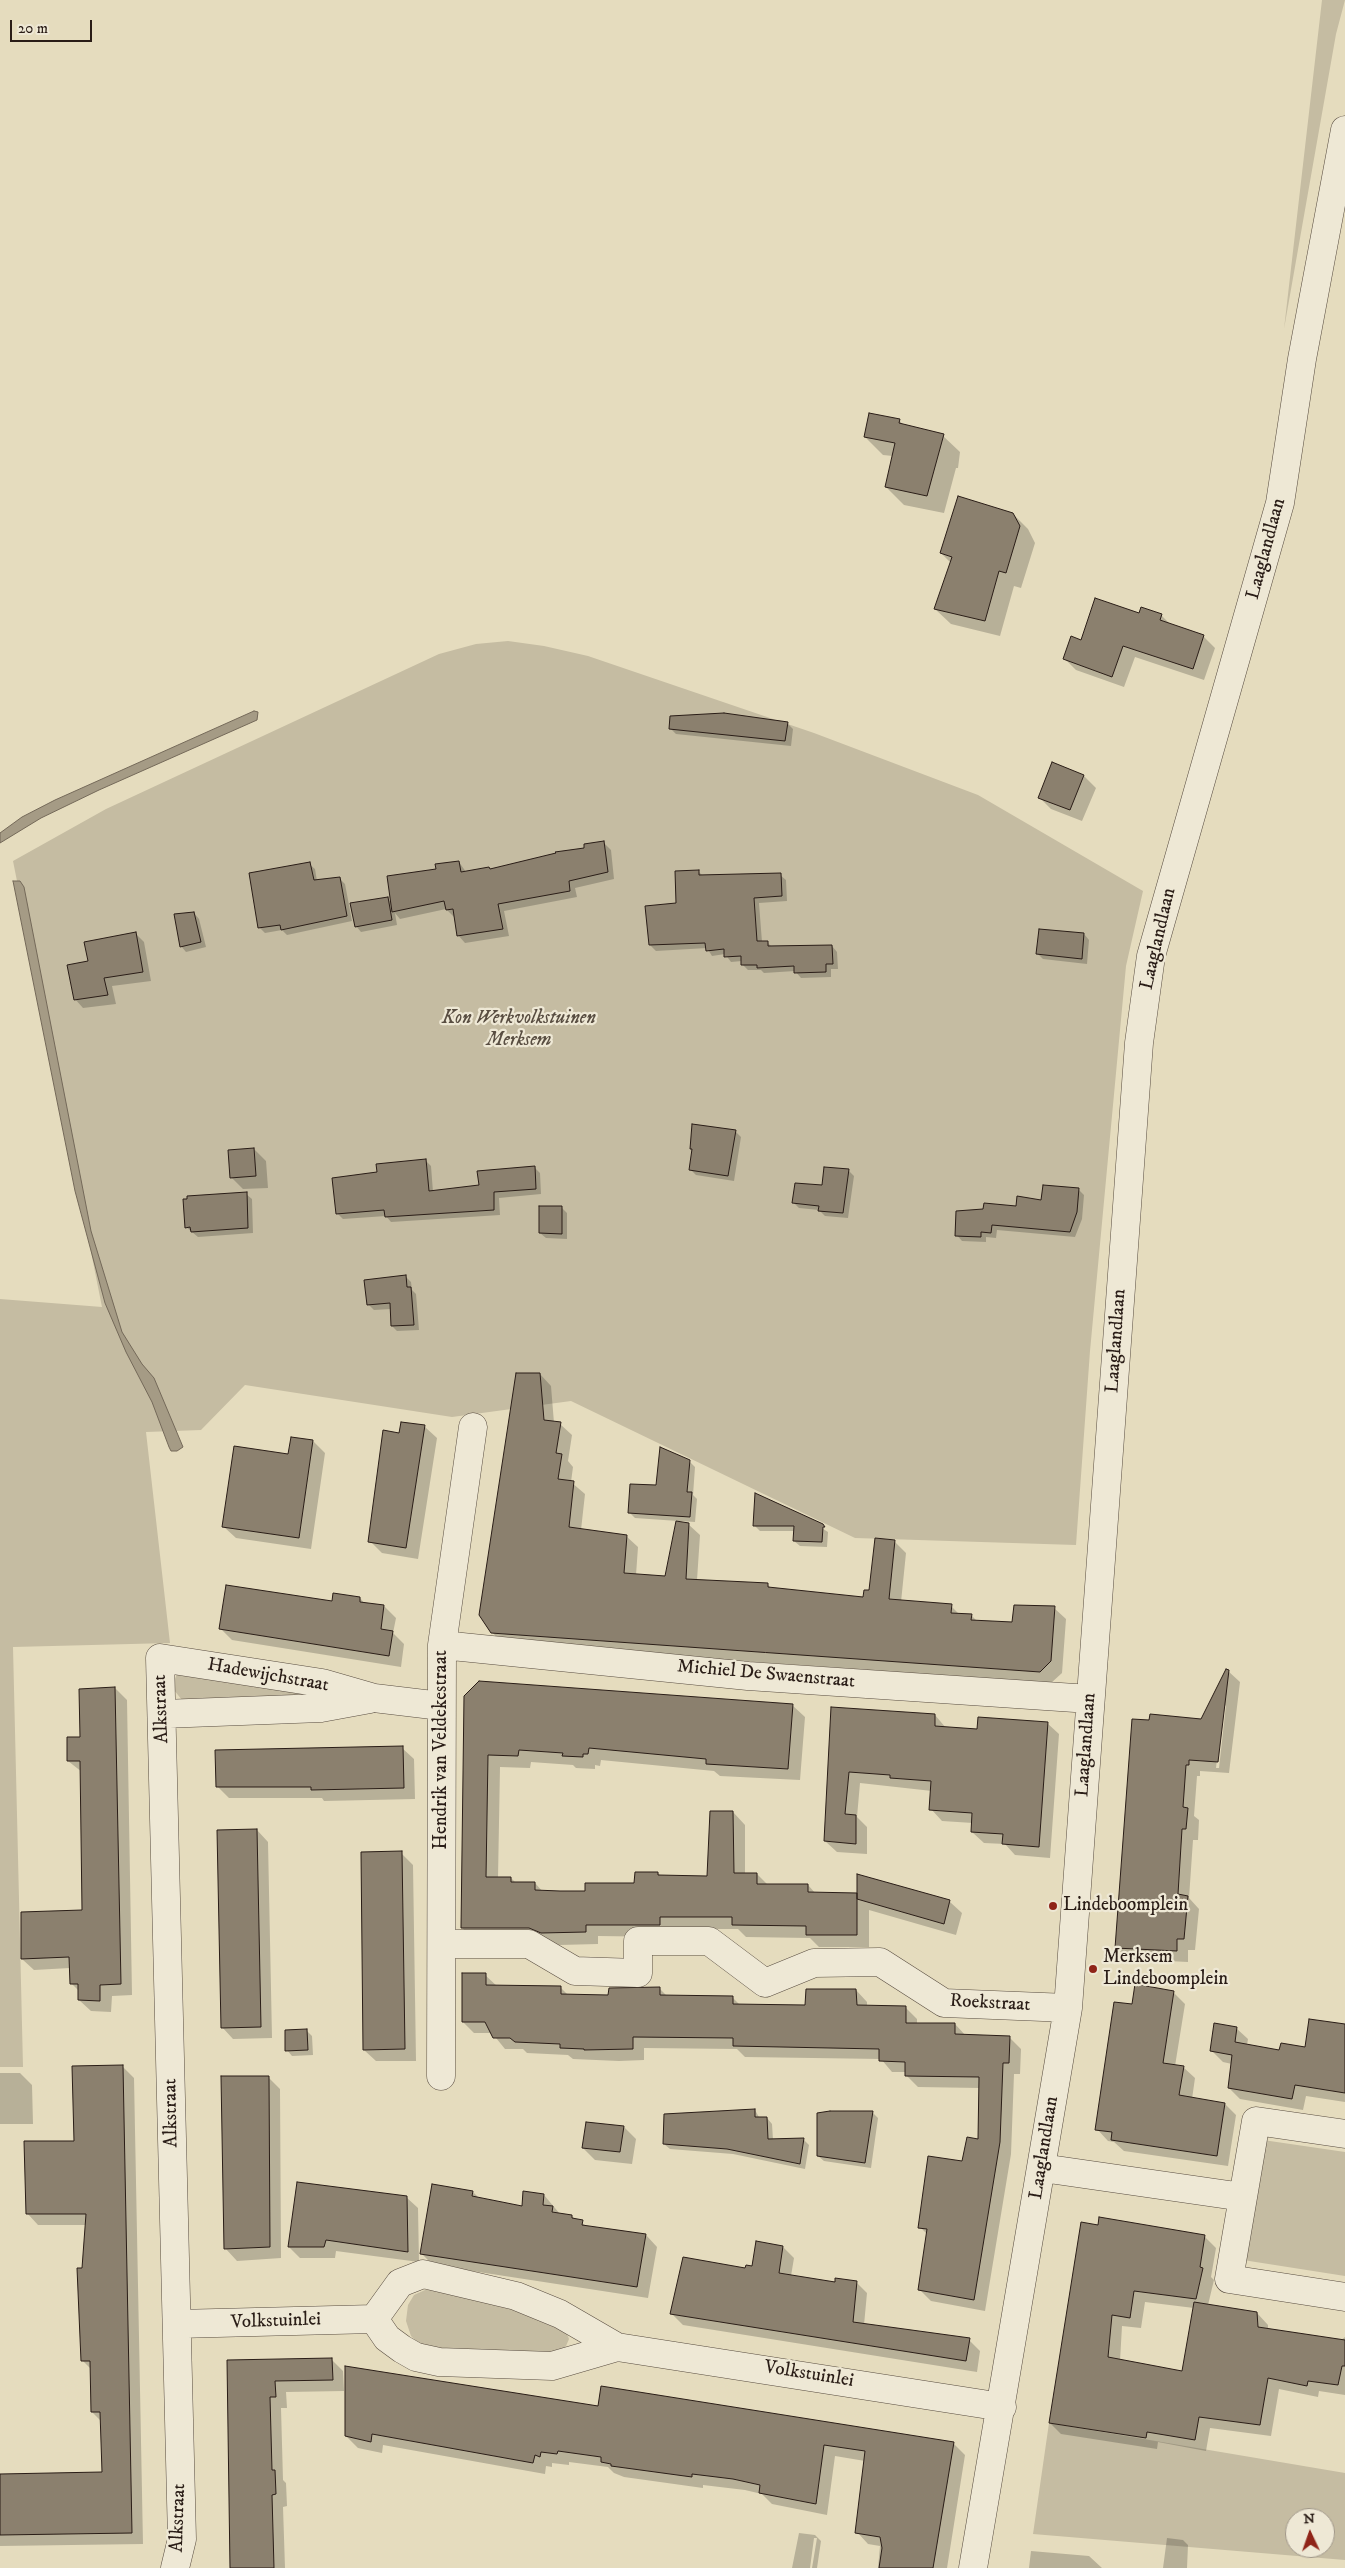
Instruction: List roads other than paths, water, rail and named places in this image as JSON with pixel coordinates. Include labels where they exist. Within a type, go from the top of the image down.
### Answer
[{"type":"street","name":"Laaglandlaan","points":[[973,2568],[1002,2407],[1068,2008],[1139,1043],[1151,956],[1280,503],[1302,359],[1345,130]]},
{"type":"street","name":"Hendrik van Veldekestraat","points":[[441,2076],[442,1644],[473,1427]]},
{"type":"street","name":"Michiel De Swaenstraat","points":[[442,1644],[748,1676],[1090,1699]]},
{"type":"street","name":"Hadewijchstraat","points":[[160,1658],[322,1683],[374,1698],[441,1706]]},
{"type":"street","name":"Alkstraat","points":[[160,1658],[182,2539],[175,2568]]},
{"type":"street","name":"Hadewijchstraat","points":[[162,1714],[321,1708],[374,1698]]},
{"type":"street","name":"Roekstraat","points":[[442,1944],[529,1944],[575,1971],[638,1973],[638,1941],[710,1940],[765,1983],[814,1962],[880,1962],[944,2003],[1068,2008]]},
{"type":"street","points":[[1345,2134],[1256,2121],[1229,2279],[1345,2297]]},
{"type":"street","points":[[1042,2168],[1243,2198]]},
{"type":"street","name":"Volkstuinlei","points":[[374,2319],[400,2283],[423,2274],[516,2296],[560,2314],[617,2347],[1002,2407]]},
{"type":"street","name":"Volkstuinlei","points":[[177,2324],[374,2319]]},
{"type":"street","name":"Volkstuinlei","points":[[374,2319],[387,2338],[402,2349],[416,2357],[439,2362],[552,2366],[617,2347]]},
{"type":"place","name":"Lindeboomplein","points":[[1053,1906]]},
{"type":"place","name":"Merksem Lindeboomplein","points":[[1093,1969]]},
{"type":"park label","name":"Kon Werkvolkstuinen Merksem","points":[[519,1030]]}]
